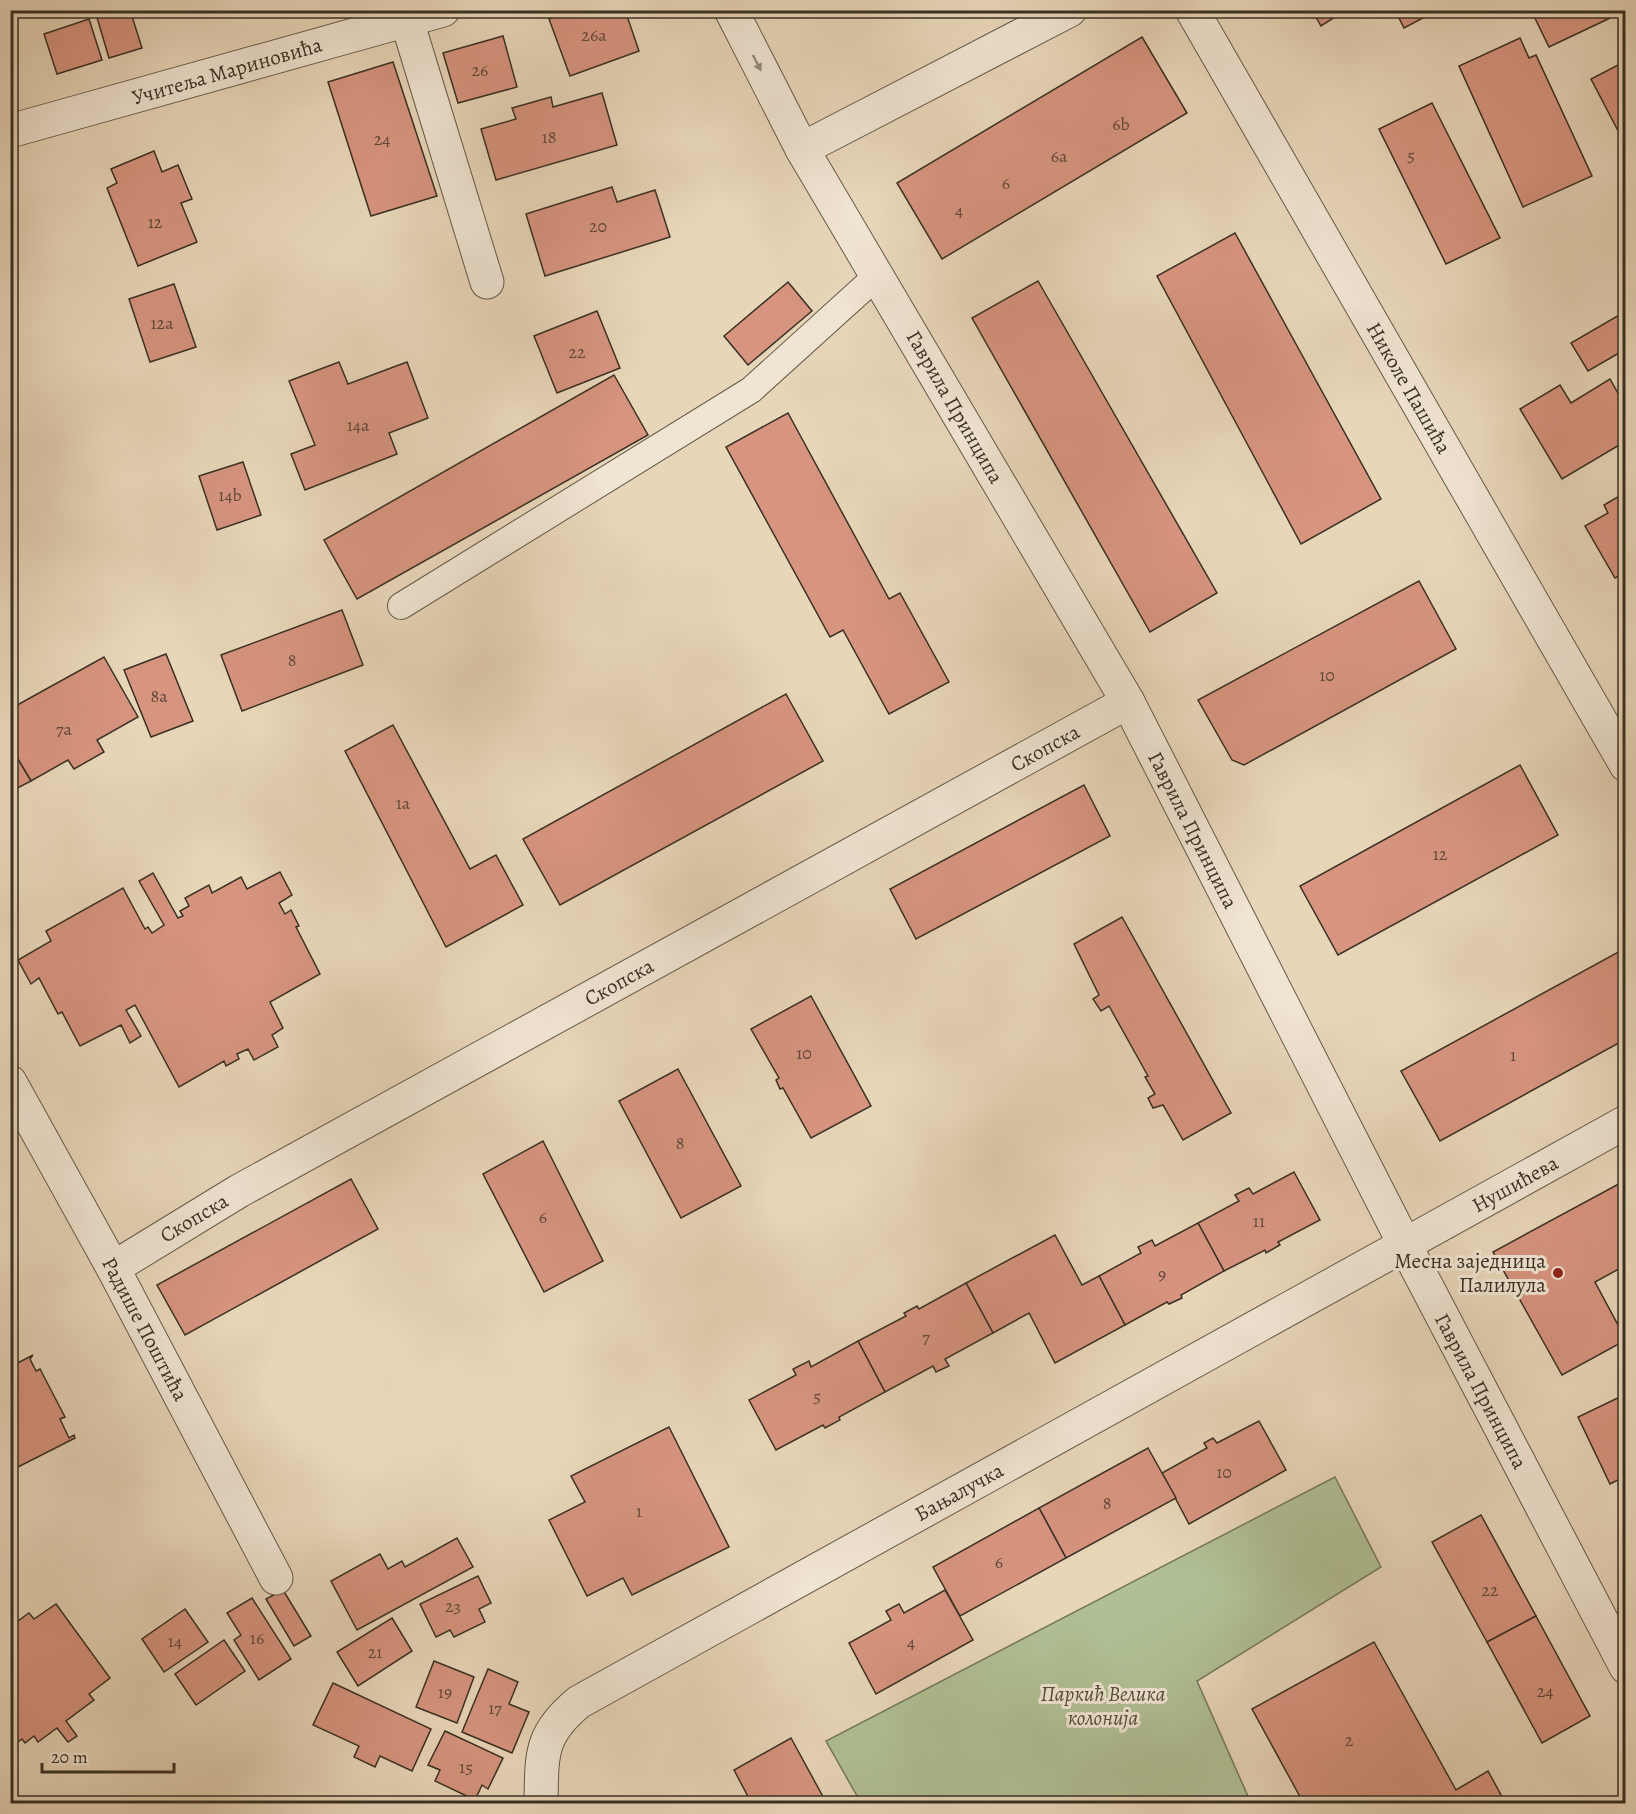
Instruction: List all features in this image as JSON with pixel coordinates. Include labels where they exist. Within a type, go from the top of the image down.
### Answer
[{"type":"street","name":"Учитеља Мариновића","points":[[10,131],[443,10]]},
{"type":"street","name":"Гаврила Принципа","points":[[731,10],[802,149],[1128,702],[1405,1245],[1626,1667]]},
{"type":"street","points":[[802,149],[1070,10]]},
{"type":"street","name":"Николе Пашића","points":[[1192,10],[1626,765]]},
{"type":"street","points":[[407,21],[487,282]]},
{"type":"street","name":"Скопска","points":[[113,1268],[240,1191],[1128,702]]},
{"type":"street","name":"Радише Поштића","points":[[10,1082],[113,1268],[276,1578]]},
{"type":"street","name":"Нушићева","points":[[1405,1245],[1626,1122]]},
{"type":"street","name":"Бањалучка","points":[[541,1803],[542,1764],[549,1732],[579,1702],[1405,1245]]},
{"type":"lane","points":[[401,606],[751,390],[878,275]]},
{"type":"green space","name":"Паркић Велика колонија","points":[[1335,1477],[1381,1567],[1197,1681],[1251,1803],[861,1803],[826,1741]]},
{"type":"building","points":[[108,10],[130,10],[142,48],[109,58],[96,14]]},
{"type":"building","points":[[573,10],[625,10],[639,51],[570,76],[549,19]]},
{"type":"building","points":[[1312,10],[1346,10],[1321,26]]},
{"type":"building","points":[[1395,10],[1438,10],[1404,28]]},
{"type":"building","points":[[1531,10],[1607,10],[1610,18],[1549,47]]},
{"type":"building","points":[[89,19],[102,60],[57,74],[44,34]]},
{"type":"building","points":[[503,36],[517,87],[458,103],[443,53]]},
{"type":"building","points":[[1142,37],[1187,113],[942,259],[897,183]]},
{"type":"building","points":[[1520,38],[1529,58],[1536,55],[1592,176],[1523,207],[1459,66]]},
{"type":"building","points":[[393,62],[437,196],[371,216],[328,82]]},
{"type":"building","points":[[1620,64],[1626,74],[1626,146],[1591,79]]},
{"type":"building","points":[[602,93],[617,145],[496,180],[481,129],[516,119],[512,108],[551,97],[553,107]]},
{"type":"building","points":[[1432,103],[1500,238],[1446,264],[1379,129]]},
{"type":"building","points":[[154,151],[162,172],[178,165],[192,199],[181,203],[197,242],[138,266],[107,188],[117,183],[111,169]]},
{"type":"building","points":[[612,187],[617,202],[655,190],[670,237],[545,276],[526,214]]},
{"type":"building","points":[[1235,233],[1381,499],[1301,544],[1157,276]]},
{"type":"building","points":[[1038,281],[1217,593],[1150,632],[972,318]]},
{"type":"building","points":[[788,282],[812,311],[748,365],[724,336]]},
{"type":"building","points":[[174,284],[196,347],[150,362],[129,299]]},
{"type":"building","points":[[597,311],[620,368],[557,393],[534,336]]},
{"type":"building","points":[[1626,311],[1626,349],[1588,371],[1571,343]]},
{"type":"building","points":[[339,362],[348,384],[407,362],[428,418],[389,433],[397,454],[305,490],[291,454],[315,445],[289,381]]},
{"type":"building","points":[[614,375],[648,435],[357,599],[324,540]]},
{"type":"building","points":[[1610,379],[1623,402],[1619,404],[1626,415],[1626,441],[1562,479],[1520,409],[1560,385],[1571,403]]},
{"type":"building","points":[[788,413],[889,599],[900,593],[949,682],[889,714],[843,630],[830,637],[726,447]]},
{"type":"building","points":[[243,462],[261,515],[217,530],[199,476]]},
{"type":"building","points":[[1626,492],[1626,572],[1615,578],[1585,526],[1608,513],[1604,505]]},
{"type":"building","points":[[1419,581],[1456,649],[1244,765],[1232,760],[1198,700]]},
{"type":"building","points":[[342,610],[363,665],[242,711],[221,655]]},
{"type":"building","points":[[166,654],[193,721],[151,737],[124,670]]},
{"type":"building","points":[[104,657],[138,717],[97,740],[104,752],[74,769],[68,760],[31,781],[10,746],[10,709]]},
{"type":"building","points":[[786,694],[823,761],[560,905],[523,839]]},
{"type":"building","points":[[393,725],[470,869],[496,855],[523,905],[446,947],[345,751]]},
{"type":"building","points":[[10,746],[31,781],[10,792]]},
{"type":"building","points":[[1520,765],[1558,835],[1338,955],[1300,886]]},
{"type":"building","points":[[1084,785],[1110,836],[916,939],[890,889]]},
{"type":"building","points":[[280,872],[292,895],[279,903],[285,914],[291,910],[299,926],[296,927],[320,974],[270,1002],[283,1028],[272,1035],[278,1047],[254,1060],[248,1049],[237,1054],[239,1059],[226,1066],[224,1061],[179,1087],[135,1005],[126,1010],[141,1036],[130,1043],[121,1025],[80,1046],[62,1012],[58,1014],[39,978],[31,984],[18,960],[51,941],[46,931],[123,888],[145,929],[148,927],[152,933],[164,925],[139,881],[153,873],[178,918],[183,916],[180,911],[189,906],[185,898],[209,885],[212,893],[241,877],[247,889]]},
{"type":"building","points":[[1122,917],[1231,1113],[1183,1140],[1163,1105],[1153,1108],[1148,1098],[1155,1094],[1145,1077],[1148,1076],[1109,1006],[1101,1011],[1093,999],[1099,995],[1074,944]]},
{"type":"building","points":[[1622,950],[1626,958],[1626,1039],[1440,1141],[1401,1071]]},
{"type":"building","points":[[811,996],[871,1106],[811,1138],[783,1088],[780,1089],[776,1080],[779,1078],[751,1029]]},
{"type":"building","points":[[678,1069],[741,1186],[681,1218],[619,1101]]},
{"type":"building","points":[[543,1141],[603,1261],[544,1292],[483,1174]]},
{"type":"building","points":[[1294,1172],[1320,1220],[1278,1242],[1280,1245],[1266,1253],[1265,1250],[1224,1271],[1198,1223],[1239,1201],[1235,1195],[1249,1188],[1253,1194]]},
{"type":"building","points":[[351,1179],[378,1229],[185,1335],[157,1285]]},
{"type":"building","name":"Месна заједница Палилула","points":[[1626,1180],[1626,1265],[1595,1282],[1626,1340],[1562,1375],[1493,1252]]},
{"type":"building","points":[[1198,1223],[1224,1271],[1181,1295],[1182,1298],[1169,1304],[1167,1302],[1125,1325],[1099,1276],[1141,1253],[1138,1247],[1152,1240],[1155,1246]]},
{"type":"building","points":[[1055,1235],[1082,1285],[1099,1276],[1125,1325],[1055,1363],[1029,1313],[993,1333],[966,1283]]},
{"type":"building","points":[[966,1283],[993,1333],[945,1359],[949,1366],[936,1372],[933,1366],[885,1392],[858,1341],[906,1316],[904,1313],[917,1306],[919,1309]]},
{"type":"building","points":[[858,1341],[885,1392],[839,1417],[840,1420],[825,1428],[823,1425],[776,1450],[749,1400],[796,1375],[793,1369],[809,1361],[811,1367]]},
{"type":"building","points":[[33,1355],[30,1359],[36,1371],[40,1369],[65,1417],[60,1419],[69,1438],[74,1435],[75,1438],[18,1467],[10,1453],[10,1367]]},
{"type":"building","points":[[1626,1394],[1626,1476],[1610,1484],[1578,1417]]},
{"type":"building","points":[[1259,1421],[1286,1470],[1189,1524],[1162,1473],[1207,1448],[1204,1443],[1213,1438],[1217,1443]]},
{"type":"building","points":[[669,1427],[729,1547],[632,1595],[623,1578],[587,1596],[549,1520],[585,1502],[571,1476]]},
{"type":"building","points":[[1148,1448],[1176,1498],[1066,1558],[1039,1508]]},
{"type":"building","points":[[1039,1508],[1066,1558],[960,1616],[933,1567]]},
{"type":"building","points":[[1481,1515],[1536,1616],[1487,1642],[1432,1542]]},
{"type":"building","points":[[457,1538],[473,1567],[357,1630],[331,1581],[380,1554],[388,1569],[402,1561],[405,1567]]},
{"type":"building","points":[[478,1576],[491,1603],[479,1609],[485,1622],[454,1637],[450,1630],[436,1637],[420,1604]]},
{"type":"building","points":[[283,1590],[311,1636],[294,1646],[266,1599]]},
{"type":"building","points":[[945,1590],[973,1640],[876,1694],[849,1643],[891,1620],[886,1611],[899,1604],[904,1613]]},
{"type":"building","points":[[252,1598],[291,1659],[259,1680],[234,1640],[241,1635],[227,1613]]},
{"type":"building","points":[[56,1604],[110,1678],[89,1694],[94,1700],[66,1721],[77,1736],[68,1742],[57,1728],[38,1742],[34,1736],[25,1743],[22,1739],[10,1748],[10,1627],[29,1613],[34,1619]]},
{"type":"building","points":[[185,1609],[208,1642],[164,1672],[142,1639]]},
{"type":"building","points":[[1536,1616],[1590,1716],[1542,1743],[1487,1642]]},
{"type":"building","points":[[392,1618],[412,1651],[358,1686],[337,1652]]},
{"type":"building","points":[[224,1640],[245,1671],[196,1705],[175,1674]]},
{"type":"building","points":[[1374,1642],[1456,1790],[1488,1771],[1506,1804],[1304,1804],[1252,1709]]},
{"type":"building","points":[[434,1661],[474,1677],[457,1723],[416,1707]]},
{"type":"building","points":[[488,1669],[518,1682],[509,1704],[529,1712],[512,1753],[462,1732]]},
{"type":"building","points":[[333,1683],[431,1729],[412,1771],[380,1756],[375,1767],[354,1757],[359,1746],[313,1725]]},
{"type":"building","points":[[445,1731],[503,1758],[488,1789],[482,1785],[475,1800],[435,1781],[440,1770],[428,1765]]},
{"type":"building","points":[[791,1738],[827,1804],[752,1804],[734,1770]]},
{"type":"place","name":"Месна заједница Палилула","points":[[1558,1273]]}]
